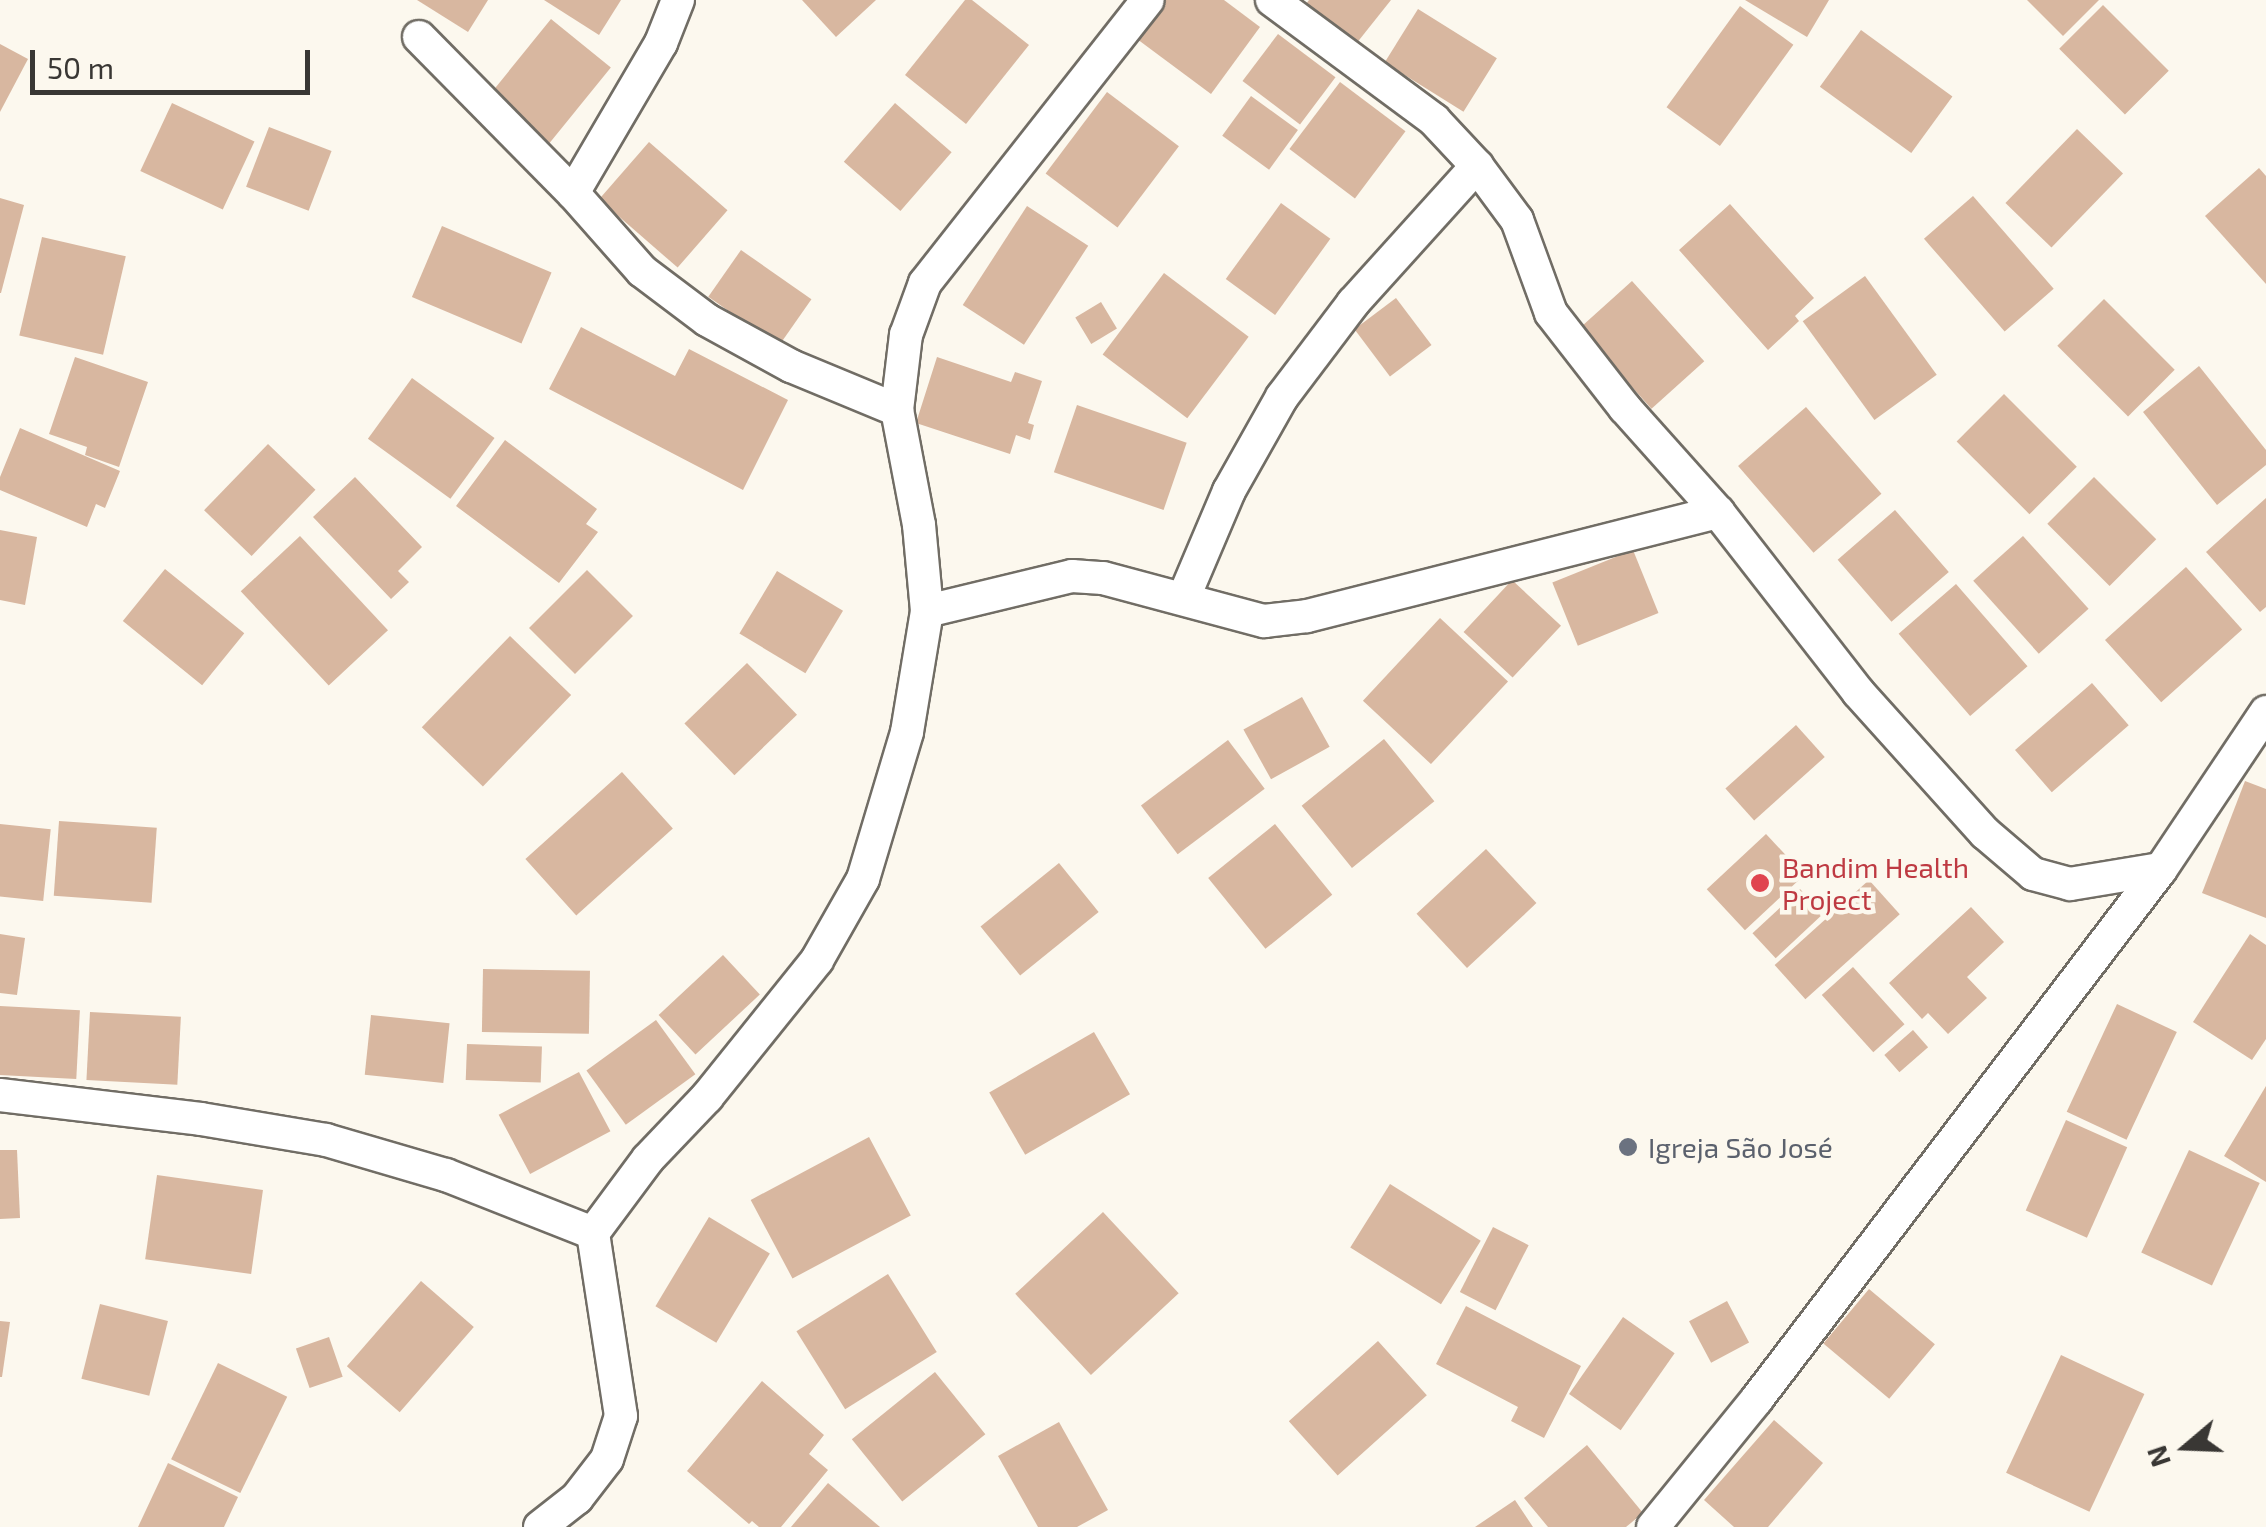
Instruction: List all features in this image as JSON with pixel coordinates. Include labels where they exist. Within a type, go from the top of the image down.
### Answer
[{"type":"street","points":[[573,194],[661,43],[678,0]]},
{"type":"street","points":[[540,1527],[578,1498],[607,1460],[621,1416],[593,1233],[648,1159],[708,1097],[817,960],[863,879],[907,732],[927,611],[920,525],[897,410],[906,334],[925,282],[1148,0]]},
{"type":"street","points":[[1272,0],[1434,120],[1476,166],[1517,220],[1551,313],[1718,512],[1858,692],[1984,833],[2033,874],[2070,884],[2162,869]]},
{"type":"street","points":[[419,37],[573,194],[642,272],[707,320],[791,366],[897,410]]},
{"type":"street","points":[[1184,597],[1229,491],[1282,397],[1353,303],[1476,166]]},
{"type":"street","points":[[927,611],[1072,576],[1103,578],[1184,597],[1226,614],[1264,621],[1307,616],[1718,512]]},
{"type":"street","points":[[1653,1527],[1769,1384],[2162,869],[2266,712]]},
{"type":"street","points":[[0,1095],[201,1118],[326,1140],[446,1175],[593,1233]]},
{"type":"building","points":[[417,0],[488,0],[468,32]]},
{"type":"building","points":[[544,0],[621,0],[599,35]]},
{"type":"building","points":[[802,0],[876,0],[836,37]]},
{"type":"building","points":[[965,0],[972,0],[1029,45],[966,124],[905,75]]},
{"type":"building","points":[[1166,0],[1224,0],[1260,27],[1211,94],[1137,39]]},
{"type":"building","points":[[1309,0],[1391,0],[1352,49],[1303,8]]},
{"type":"building","points":[[1745,0],[1829,0],[1807,37]]},
{"type":"building","points":[[2027,0],[2099,0],[2063,36]]},
{"type":"building","points":[[2103,5],[2169,71],[2125,115],[2059,49]]},
{"type":"building","points":[[1740,6],[1793,45],[1720,146],[1667,107]]},
{"type":"building","points":[[1418,9],[1497,58],[1463,112],[1385,62]]},
{"type":"building","points":[[551,19],[611,67],[549,144],[489,95]]},
{"type":"building","points":[[1861,30],[1952,96],[1911,153],[1820,87]]},
{"type":"building","points":[[1278,34],[1336,77],[1300,124],[1242,81]]},
{"type":"building","points":[[0,44],[28,59],[0,112]]},
{"type":"building","points":[[1340,82],[1405,131],[1355,198],[1289,149]]},
{"type":"building","points":[[1107,92],[1179,146],[1117,228],[1046,173]]},
{"type":"building","points":[[1251,96],[1298,130],[1269,170],[1222,136]]},
{"type":"building","points":[[172,103],[254,141],[223,209],[140,171]]},
{"type":"building","points":[[895,103],[952,152],[900,211],[844,162]]},
{"type":"building","points":[[269,127],[332,151],[309,211],[246,187]]},
{"type":"building","points":[[2077,129],[2123,173],[2051,248],[2005,203]]},
{"type":"building","points":[[649,142],[727,210],[678,268],[599,199]]},
{"type":"building","points":[[2259,168],[2266,176],[2266,284],[2205,216]]},
{"type":"building","points":[[1973,196],[2054,289],[2005,331],[1924,239]]},
{"type":"building","points":[[0,198],[24,205],[1,293],[0,293]]},
{"type":"building","points":[[1281,203],[1330,239],[1275,315],[1226,279]]},
{"type":"building","points":[[1730,204],[1814,298],[1795,316],[1799,321],[1768,350],[1679,250]]},
{"type":"building","points":[[1027,206],[1088,246],[1024,345],[963,305]]},
{"type":"building","points":[[442,226],[552,272],[521,343],[412,297]]},
{"type":"building","points":[[42,237],[126,256],[103,355],[19,335]]},
{"type":"building","points":[[741,250],[811,299],[779,346],[708,297]]},
{"type":"building","points":[[1164,273],[1249,337],[1187,418],[1103,354]]},
{"type":"building","points":[[1865,276],[1937,375],[1874,420],[1803,321]]},
{"type":"building","points":[[1632,281],[1704,361],[1652,409],[1579,329]]},
{"type":"building","points":[[1396,298],[1432,345],[1390,376],[1354,329]]},
{"type":"building","points":[[2104,299],[2175,370],[2128,416],[2057,346]]},
{"type":"building","points":[[1101,302],[1117,329],[1091,344],[1075,317]]},
{"type":"building","points":[[581,327],[675,376],[689,349],[788,400],[743,490],[549,389]]},
{"type":"building","points":[[75,357],[148,382],[119,467],[85,455],[87,447],[49,434]]},
{"type":"building","points":[[937,357],[1011,382],[1015,372],[1042,381],[1028,423],[1034,425],[1030,440],[1016,435],[1010,454],[916,423]]},
{"type":"building","points":[[2199,366],[2266,450],[2266,465],[2217,505],[2143,412]]},
{"type":"building","points":[[412,378],[495,438],[450,499],[368,439]]},
{"type":"building","points":[[2004,394],[2077,467],[2029,514],[1957,441]]},
{"type":"building","points":[[1077,405],[1187,443],[1164,510],[1054,472]]},
{"type":"building","points":[[1806,407],[1881,494],[1814,553],[1738,466]]},
{"type":"building","points":[[20,428],[120,471],[105,508],[96,504],[87,527],[0,490],[0,477]]},
{"type":"building","points":[[505,440],[597,509],[586,524],[598,532],[559,583],[456,506]]},
{"type":"building","points":[[268,444],[315,490],[252,556],[204,510]]},
{"type":"building","points":[[355,477],[422,547],[398,571],[409,582],[391,599],[313,517]]},
{"type":"building","points":[[2094,477],[2156,539],[2110,586],[2047,524]]},
{"type":"building","points":[[2266,498],[2266,607],[2260,612],[2206,552]]},
{"type":"building","points":[[1895,510],[1949,572],[1891,622],[1838,560]]},
{"type":"building","points":[[0,530],[37,537],[25,605],[0,600]]},
{"type":"building","points":[[300,536],[388,630],[329,686],[241,591]]},
{"type":"building","points":[[2023,536],[2089,609],[2039,654],[1973,581]]},
{"type":"building","points":[[1633,550],[1658,613],[1578,646],[1552,583]]},
{"type":"building","points":[[2186,567],[2242,629],[2161,702],[2105,640]]},
{"type":"building","points":[[165,569],[244,633],[202,685],[123,621]]},
{"type":"building","points":[[587,570],[633,616],[575,674],[529,628]]},
{"type":"building","points":[[777,571],[843,611],[805,673],[739,634]]},
{"type":"building","points":[[1512,580],[1561,626],[1513,678],[1464,632]]},
{"type":"building","points":[[1956,584],[2028,666],[1970,716],[1899,634]]},
{"type":"building","points":[[1440,618],[1508,681],[1431,764],[1363,701]]},
{"type":"building","points":[[510,636],[571,695],[483,786],[422,727]]},
{"type":"building","points":[[747,663],[797,715],[734,775],[684,723]]},
{"type":"building","points":[[2092,683],[2129,725],[2052,792],[2015,750]]},
{"type":"building","points":[[1302,697],[1330,747],[1271,779],[1243,729]]},
{"type":"building","points":[[1796,725],[1825,757],[1754,821],[1725,789]]},
{"type":"building","points":[[1384,739],[1434,801],[1352,868],[1302,806]]},
{"type":"building","points":[[1228,740],[1265,789],[1178,854],[1141,806]]},
{"type":"building","points":[[622,772],[673,828],[576,915],[525,859]]},
{"type":"building","points":[[2245,781],[2266,789],[2266,918],[2202,893]]},
{"type":"building","points":[[59,821],[157,828],[152,903],[54,896]]},
{"type":"building","points":[[0,824],[51,829],[43,901],[0,896]]},
{"type":"building","points":[[1275,824],[1332,895],[1265,949],[1208,878]]},
{"type":"building","points":[[1766,834],[1804,875],[1745,930],[1707,889]]},
{"type":"building","points":[[1486,849],[1536,903],[1467,968],[1417,914]]},
{"type":"building","points":[[1059,863],[1099,912],[1020,976],[981,927]]},
{"type":"building","points":[[1869,880],[1900,914],[1805,999],[1775,965]]},
{"type":"building","points":[[1800,889],[1823,914],[1776,958],[1752,933]]},
{"type":"building","points":[[1971,907],[2004,942],[1967,977],[1987,998],[1948,1034],[1928,1013],[1922,1019],[1889,983]]},
{"type":"building","points":[[0,934],[25,938],[17,995],[0,993]]},
{"type":"building","points":[[2250,934],[2266,945],[2266,1039],[2252,1060],[2193,1022]]},
{"type":"building","points":[[723,955],[760,994],[695,1055],[659,1015]]},
{"type":"building","points":[[1853,967],[1905,1024],[1873,1052],[1822,995]]},
{"type":"building","points":[[483,969],[590,971],[589,1034],[482,1032]]},
{"type":"building","points":[[2117,1004],[2177,1032],[2127,1140],[2067,1112]]},
{"type":"building","points":[[0,1006],[80,1010],[76,1079],[0,1075]]},
{"type":"building","points":[[90,1012],[181,1017],[177,1085],[86,1080]]},
{"type":"building","points":[[371,1015],[450,1023],[443,1083],[365,1075]]},
{"type":"building","points":[[656,1020],[695,1074],[626,1125],[586,1071]]},
{"type":"building","points":[[1913,1030],[1928,1047],[1899,1072],[1884,1055]]},
{"type":"building","points":[[1094,1032],[1130,1094],[1025,1155],[989,1092]]},
{"type":"building","points":[[467,1044],[542,1047],[541,1083],[466,1080]]},
{"type":"building","points":[[579,1072],[610,1131],[530,1174],[499,1115]]},
{"type":"building","points":[[2266,1086],[2266,1182],[2224,1156]]},
{"type":"building","points":[[2066,1120],[2127,1147],[2087,1238],[2026,1210]]},
{"type":"building","points":[[869,1137],[911,1216],[792,1278],[751,1200]]},
{"type":"building","points":[[0,1150],[17,1150],[20,1218],[0,1219]]},
{"type":"building","points":[[2189,1150],[2260,1183],[2212,1285],[2141,1252]]},
{"type":"building","points":[[157,1175],[263,1190],[251,1274],[145,1259]]},
{"type":"building","points":[[1390,1184],[1481,1241],[1441,1304],[1350,1248]]},
{"type":"building","points":[[1103,1212],[1179,1293],[1091,1375],[1015,1294]]},
{"type":"building","points":[[709,1217],[770,1254],[716,1343],[655,1306]]},
{"type":"building","points":[[1493,1227],[1529,1245],[1495,1310],[1460,1292]]},
{"type":"building","points":[[888,1274],[937,1352],[845,1409],[796,1331]]},
{"type":"building","points":[[421,1281],[474,1327],[400,1412],[347,1366]]},
{"type":"building","points":[[1869,1289],[1935,1344],[1889,1399],[1823,1343]]},
{"type":"building","points":[[1727,1301],[1749,1342],[1711,1363],[1689,1321]]},
{"type":"building","points":[[100,1304],[168,1321],[149,1396],[81,1379]]},
{"type":"building","points":[[1466,1306],[1581,1366],[1544,1438],[1511,1421],[1518,1407],[1436,1364]]},
{"type":"building","points":[[1623,1317],[1675,1353],[1621,1430],[1569,1394]]},
{"type":"building","points":[[0,1321],[10,1322],[2,1377],[0,1377]]},
{"type":"building","points":[[329,1337],[343,1377],[310,1388],[296,1348]]},
{"type":"building","points":[[1378,1341],[1427,1395],[1338,1476],[1289,1421]]},
{"type":"building","points":[[2061,1355],[2144,1394],[2089,1512],[2006,1473]]},
{"type":"building","points":[[218,1363],[287,1397],[240,1493],[171,1459]]},
{"type":"building","points":[[935,1372],[985,1434],[902,1502],[852,1439]]},
{"type":"building","points":[[762,1381],[824,1435],[809,1454],[828,1470],[781,1527],[759,1527],[752,1521],[749,1524],[687,1471]]},
{"type":"building","points":[[1774,1420],[1823,1463],[1768,1527],[1734,1527],[1704,1500]]},
{"type":"building","points":[[1059,1422],[1108,1510],[1077,1527],[1038,1527],[998,1456]]},
{"type":"building","points":[[1587,1445],[1643,1513],[1626,1527],[1548,1527],[1524,1498]]},
{"type":"building","points":[[168,1463],[238,1497],[224,1527],[138,1527]]},
{"type":"building","points":[[828,1483],[880,1527],[791,1527]]},
{"type":"building","points":[[1515,1500],[1533,1527],[1475,1527]]},
{"type":"place","name":"Bandim Health Project","points":[[1760,883]]},
{"type":"place","name":"Igreja São José","points":[[1628,1147]]}]
